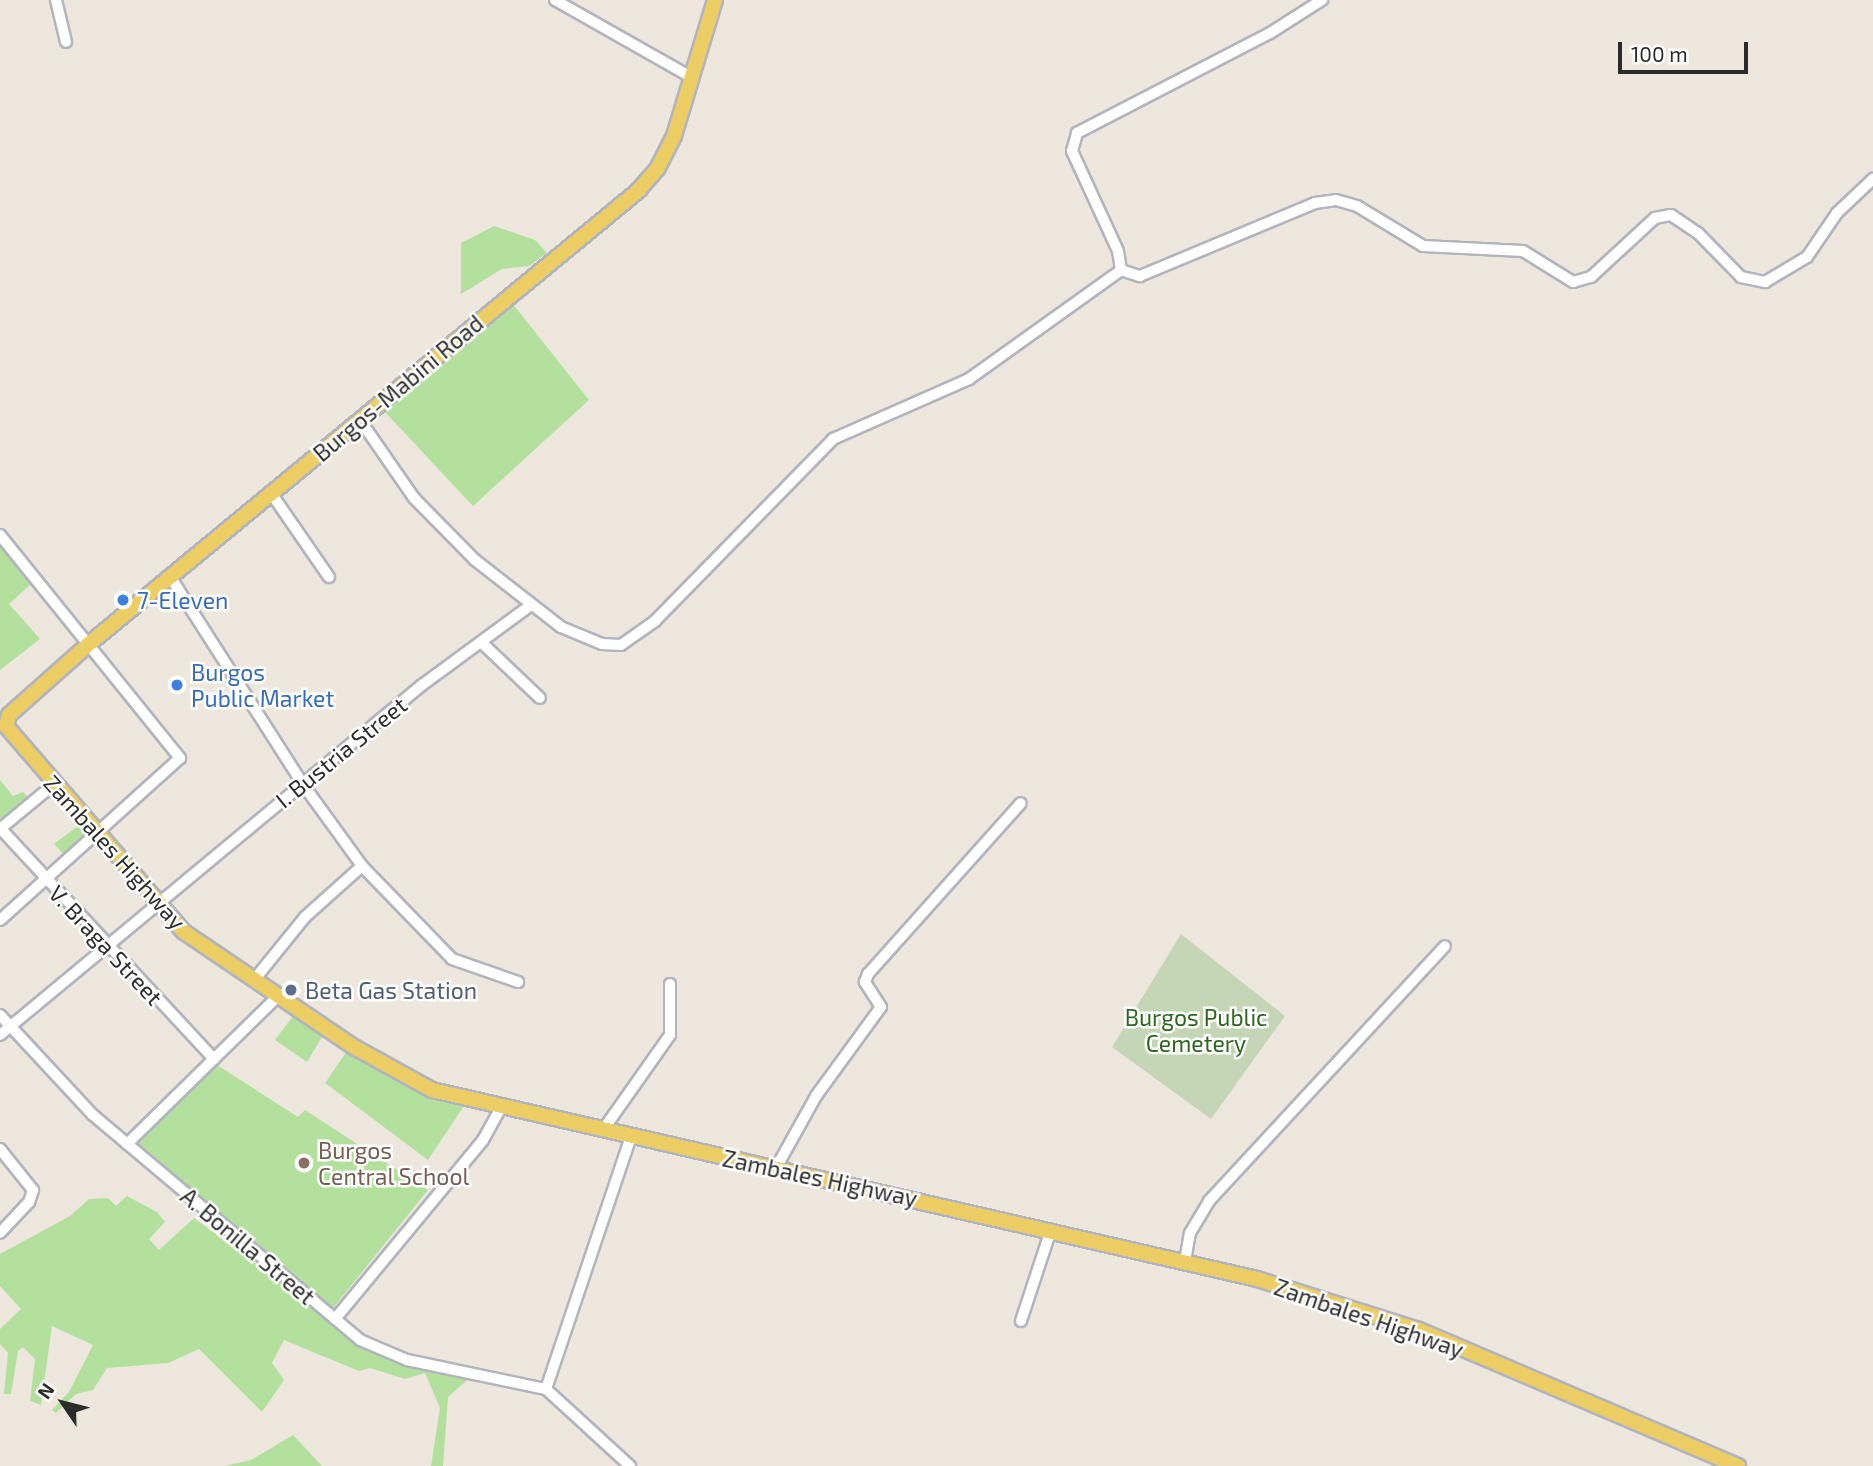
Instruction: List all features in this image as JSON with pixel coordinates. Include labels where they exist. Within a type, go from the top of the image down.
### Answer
[{"type":"main road","name":"Burgos-Mabini Road","points":[[2,724],[90,643],[639,190],[657,169],[674,136],[715,0]]},
{"type":"main road","name":"Zambales Highway","points":[[2,724],[155,903],[184,932],[278,996],[417,1083],[501,1108],[1185,1261],[1419,1330],[1738,1466]]},
{"type":"street","points":[[56,0],[66,43]]},
{"type":"street","points":[[555,0],[691,77]]},
{"type":"street","points":[[1121,270],[1118,251],[1072,151],[1077,133],[1270,33],[1322,0]]},
{"type":"street","points":[[1121,270],[1140,276],[1315,203],[1336,200],[1357,206],[1423,246],[1523,251],[1573,282],[1591,277],[1646,224],[1662,215],[1671,215],[1698,233],[1741,277],[1765,282],[1807,257],[1837,213],[1873,179]]},
{"type":"street","points":[[360,420],[442,531],[561,627],[602,644],[621,645],[633,640],[833,439],[970,379],[1121,270]]},
{"type":"street","points":[[271,493],[307,539],[329,577]]},
{"type":"street","points":[[0,536],[178,752],[177,764],[0,920]]},
{"type":"street","points":[[170,578],[302,783],[362,866],[452,959],[518,982]]},
{"type":"street","name":"I. Bustria Street","points":[[0,1035],[302,783],[531,605]]},
{"type":"street","points":[[481,642],[540,698]]},
{"type":"street","points":[[0,829],[54,785]]},
{"type":"street","points":[[776,1168],[811,1105],[881,1007],[865,982],[868,974],[1021,803]]},
{"type":"street","name":"V. Braga Street","points":[[0,829],[214,1059]]},
{"type":"street","points":[[254,980],[305,917],[362,866]]},
{"type":"street","points":[[1185,1261],[1190,1233],[1209,1201],[1445,946]]},
{"type":"street","points":[[603,1130],[670,1035],[670,984]]},
{"type":"street","points":[[127,1144],[278,996]]},
{"type":"street","name":"A. Bonilla Street","points":[[0,1015],[62,1085],[127,1144],[335,1319],[386,1354],[546,1389]]},
{"type":"street","points":[[335,1319],[482,1140],[501,1108]]},
{"type":"street","points":[[630,1466],[546,1389],[631,1137]]},
{"type":"street","points":[[0,1149],[33,1191],[29,1202],[0,1233]]},
{"type":"street","points":[[1021,1321],[1051,1230]]},
{"type":"green space","points":[[494,226],[535,240],[547,253],[529,266],[502,269],[461,294],[461,243]]},
{"type":"green space","points":[[512,303],[589,400],[473,506],[384,411]]},
{"type":"green space","points":[[0,540],[32,583],[9,604],[40,639],[0,670]]},
{"type":"green space","points":[[0,780],[13,796],[23,792],[33,802],[5,825],[0,820]]},
{"type":"green space","points":[[78,826],[86,836],[64,855],[54,844]]},
{"type":"green space","name":"Burgos Public Cemetery","points":[[1181,934],[1285,1016],[1211,1119],[1112,1047]]},
{"type":"green space","points":[[293,1016],[322,1037],[307,1062],[275,1040]]},
{"type":"green space","points":[[347,1051],[436,1099],[464,1106],[428,1160],[325,1083]]},
{"type":"green space","name":"Burgos Central School","points":[[214,1063],[298,1117],[305,1110],[428,1190],[333,1308],[134,1142]]},
{"type":"green space","points":[[127,1196],[157,1212],[165,1222],[149,1239],[159,1250],[194,1218],[381,1356],[422,1366],[424,1370],[425,1366],[473,1375],[448,1397],[443,1466],[431,1466],[440,1408],[425,1373],[405,1379],[370,1368],[359,1371],[284,1340],[272,1363],[284,1380],[262,1412],[199,1349],[168,1363],[107,1368],[93,1390],[76,1394],[56,1413],[52,1410],[69,1392],[93,1345],[52,1326],[41,1405],[30,1401],[35,1359],[23,1347],[18,1351],[11,1394],[4,1394],[8,1353],[0,1344],[0,1329],[21,1309],[0,1286],[0,1254],[70,1216],[89,1199],[108,1198],[116,1206]]},
{"type":"green space","points":[[293,1435],[322,1466],[225,1466],[251,1460]]},
{"type":"place","name":"7-Eleven","points":[[123,600]]},
{"type":"place","name":"Burgos Public Market","points":[[177,685]]},
{"type":"place","name":"Beta Gas Station","points":[[291,990]]},
{"type":"place","name":"Burgos Central School","points":[[304,1163]]}]
